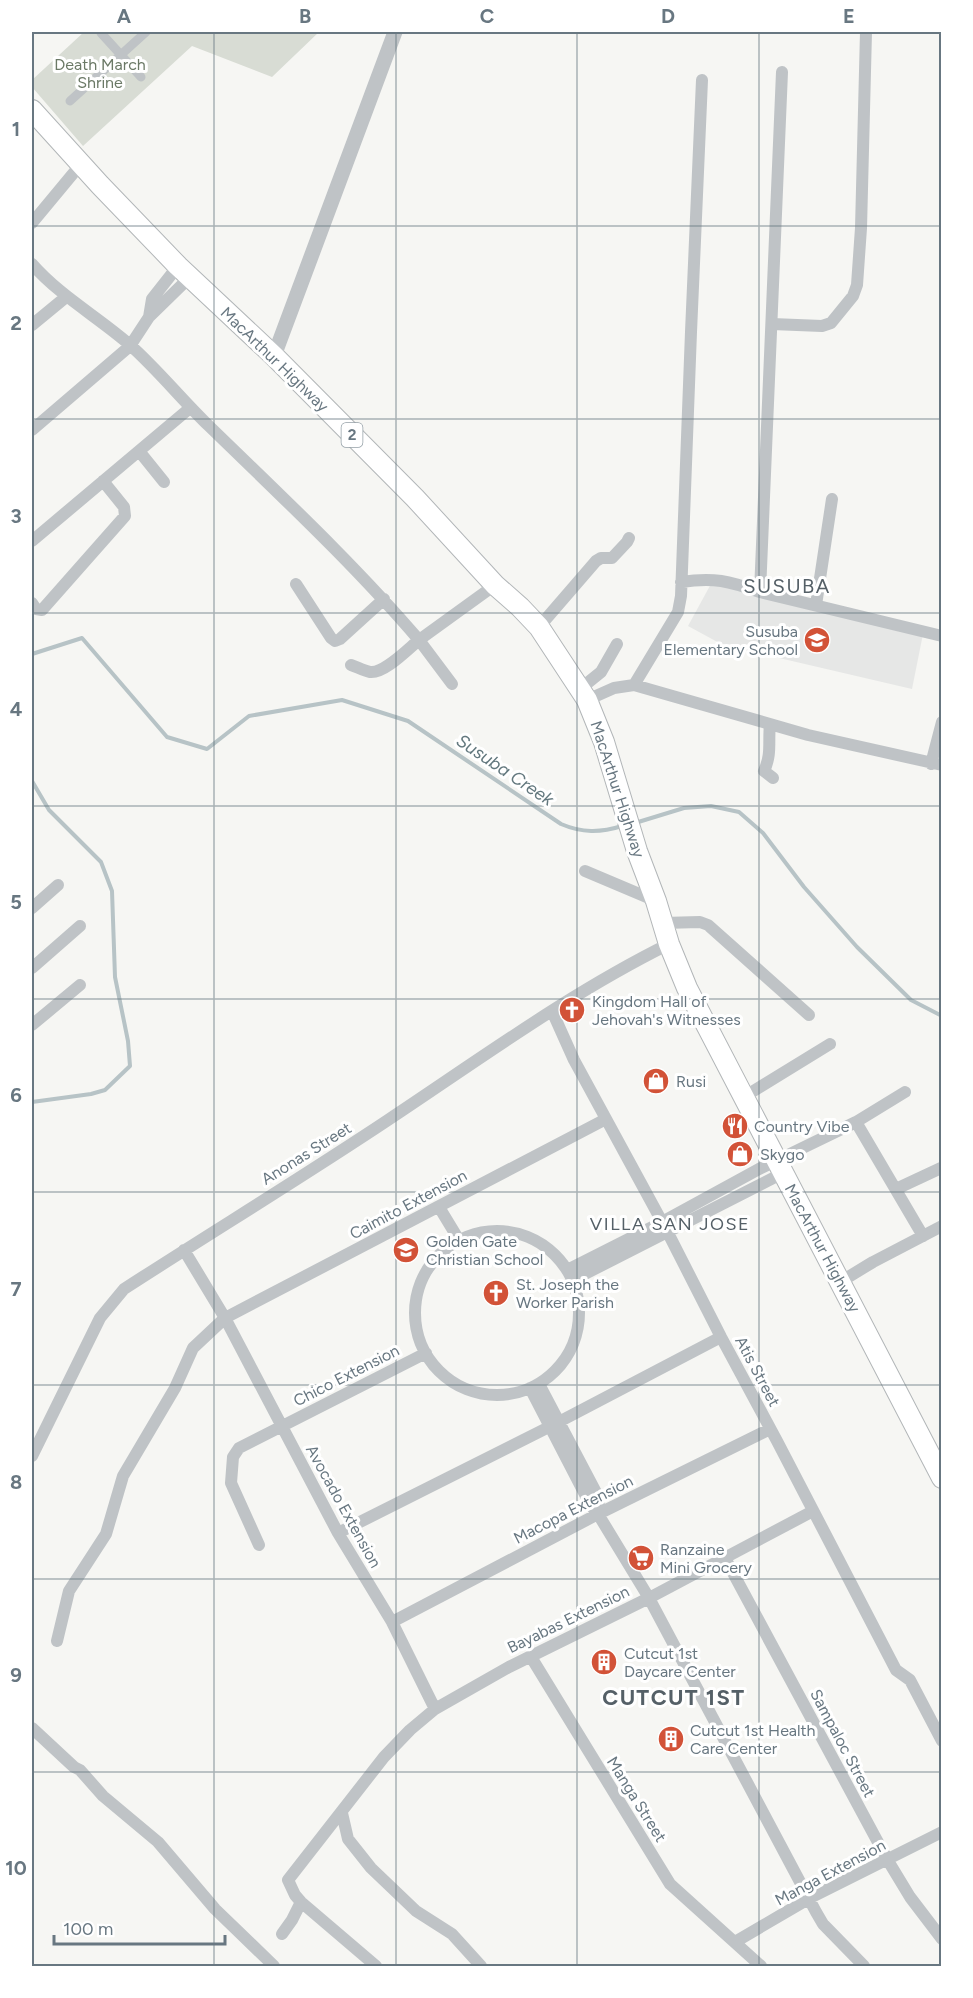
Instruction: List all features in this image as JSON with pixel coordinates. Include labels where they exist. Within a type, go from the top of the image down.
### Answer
[{"type":"highway","name":"MacArthur Highway","points":[[32,110],[40,128],[81,164],[184,271],[274,356],[415,498],[495,585],[520,607],[538,627],[584,695],[604,742],[669,944],[687,988],[742,1098],[937,1458],[942,1478]]},
{"type":"street","points":[[70,101],[146,32]]},
{"type":"street","points":[[274,356],[395,32]]},
{"type":"street","points":[[771,324],[822,326],[831,323],[853,296],[858,285],[866,32]]},
{"type":"street","points":[[101,33],[141,77]]},
{"type":"street","points":[[760,592],[782,72]]},
{"type":"street","points":[[634,685],[678,612],[681,596],[702,80]]},
{"type":"street","points":[[32,223],[81,164]]},
{"type":"street","points":[[32,264],[66,297],[130,346],[190,408],[331,544],[384,599],[452,684]]},
{"type":"street","points":[[32,430],[130,346],[149,317],[152,299],[161,285],[184,271]]},
{"type":"street","points":[[32,325],[66,297]]},
{"type":"street","points":[[32,541],[190,408]]},
{"type":"street","points":[[139,451],[164,482]]},
{"type":"street","points":[[32,603],[36,609],[42,610],[126,516],[124,507],[103,481]]},
{"type":"street","points":[[816,606],[832,499]]},
{"type":"street","points":[[538,627],[596,561],[601,558],[612,558],[628,538]]},
{"type":"street","points":[[681,582],[716,579],[760,592],[942,636]]},
{"type":"street","points":[[296,584],[331,638],[335,640],[340,639],[384,599]]},
{"type":"street","points":[[351,665],[369,672],[377,672],[385,668],[419,640],[495,585]]},
{"type":"street","points":[[584,695],[617,645]]},
{"type":"street","points":[[584,695],[634,685],[808,735],[936,764],[942,722]]},
{"type":"street","points":[[770,724],[768,738],[770,756],[764,771],[772,778]]},
{"type":"street","points":[[585,871],[656,900]]},
{"type":"street","points":[[32,908],[58,885]]},
{"type":"street","points":[[663,923],[700,922],[708,925],[809,1015]]},
{"type":"street","points":[[32,968],[80,926]]},
{"type":"street","name":"Anonas Street","points":[[32,1456],[100,1318],[124,1289],[369,1133],[552,1011],[628,965],[669,944]]},
{"type":"street","points":[[32,1025],[80,985]]},
{"type":"street","name":"Atis Street","points":[[552,1011],[574,1060],[665,1227],[896,1670],[910,1680],[942,1741]]},
{"type":"street","points":[[742,1098],[830,1044]]},
{"type":"street","points":[[570,1275],[780,1167],[905,1092]]},
{"type":"street","name":"Caimito Extension","points":[[57,1641],[69,1591],[106,1534],[123,1476],[174,1388],[193,1348],[225,1318],[606,1119]]},
{"type":"street","points":[[856,1122],[923,1236]]},
{"type":"street","points":[[896,1189],[941,1168]]},
{"type":"street","points":[[439,1207],[459,1240]]},
{"type":"street","points":[[840,1282],[942,1226]]},
{"type":"street","points":[[510,1231],[535,1239],[556,1254],[570,1275],[578,1298],[579,1323],[572,1347],[558,1368],[535,1386],[507,1395],[483,1394],[460,1386],[440,1372],[426,1353],[417,1328],[418,1294],[423,1277],[438,1256],[459,1240],[484,1232],[510,1231]]},
{"type":"street","name":"Avocado Extension","points":[[184,1250],[225,1318],[338,1533],[392,1622],[435,1709]]},
{"type":"street","points":[[338,1533],[721,1337]]},
{"type":"street","name":"Chico Extension","points":[[259,1545],[231,1483],[233,1457],[239,1448],[426,1353]]},
{"type":"street","points":[[535,1386],[554,1424],[599,1498],[598,1514],[648,1598],[823,1924],[864,1966]]},
{"type":"street","name":"Macopa Extension","points":[[392,1622],[598,1514],[770,1429]]},
{"type":"street","name":"Bayabas Extension","points":[[301,1902],[288,1880],[384,1757],[410,1730],[435,1709],[813,1511]]},
{"type":"street","name":"Sampaloc Street","points":[[725,1558],[887,1859],[910,1897],[942,1939]]},
{"type":"street","name":"Manga Street","points":[[531,1657],[670,1884],[761,1966]]},
{"type":"street","points":[[32,1728],[80,1770],[103,1796],[158,1842],[215,1909],[274,1966]]},
{"type":"street","points":[[342,1813],[348,1839]]},
{"type":"street","points":[[329,1828],[348,1839],[370,1868],[387,1885],[416,1911],[452,1934],[481,1966]]},
{"type":"street","name":"Manga Extension","points":[[735,1942],[810,1898],[942,1832]]},
{"type":"street","points":[[282,1934],[301,1902],[376,1966]]},
{"type":"shaded area","name":"Susuba Elementary School","points":[[712,582],[923,634],[912,689],[723,645],[688,626]]},
{"type":"green space","name":"Death March Shrine","points":[[84,32],[319,32],[272,77],[192,46],[83,146],[32,87],[32,80]]},
{"type":"waterway","name":"Susuba Creek","points":[[32,654],[82,638],[167,737],[207,749],[249,716],[342,700],[408,721],[561,824],[591,831],[622,826]]},
{"type":"waterway","name":"Susuba Creek","points":[[32,781],[49,810],[101,862],[112,891],[115,977],[128,1041],[130,1066],[105,1090],[32,1102]]},
{"type":"waterway","name":"Susuba Creek","points":[[635,823],[684,808],[711,806],[739,812],[763,833],[804,887],[857,947],[911,1000],[942,1016]]},
{"type":"place","name":"Susuba Elementary School","points":[[817,640]]},
{"type":"place","name":"Kingdom Hall of Jehovah's Witnesses","points":[[572,1010]]},
{"type":"place","name":"Rusi","points":[[656,1081]]},
{"type":"place","name":"Country Vibe","points":[[735,1126]]},
{"type":"place","name":"Skygo","points":[[740,1154]]},
{"type":"place","name":"Golden Gate Christian School","points":[[406,1250]]},
{"type":"place","name":"St. Joseph the Worker Parish","points":[[496,1293]]},
{"type":"place","name":"Ranzaine Mini Grocery","points":[[641,1558]]},
{"type":"place","name":"Cutcut 1st Daycare Center","points":[[604,1662]]},
{"type":"place","name":"Cutcut 1st Health Care Center","points":[[671,1739]]},
{"type":"district","name":"SUSUBA","points":[[787,586]]},
{"type":"district","name":"VILLA SAN JOSE","points":[[670,1224]]},
{"type":"district","name":"CUTCUT 1ST","points":[[674,1697]]}]
